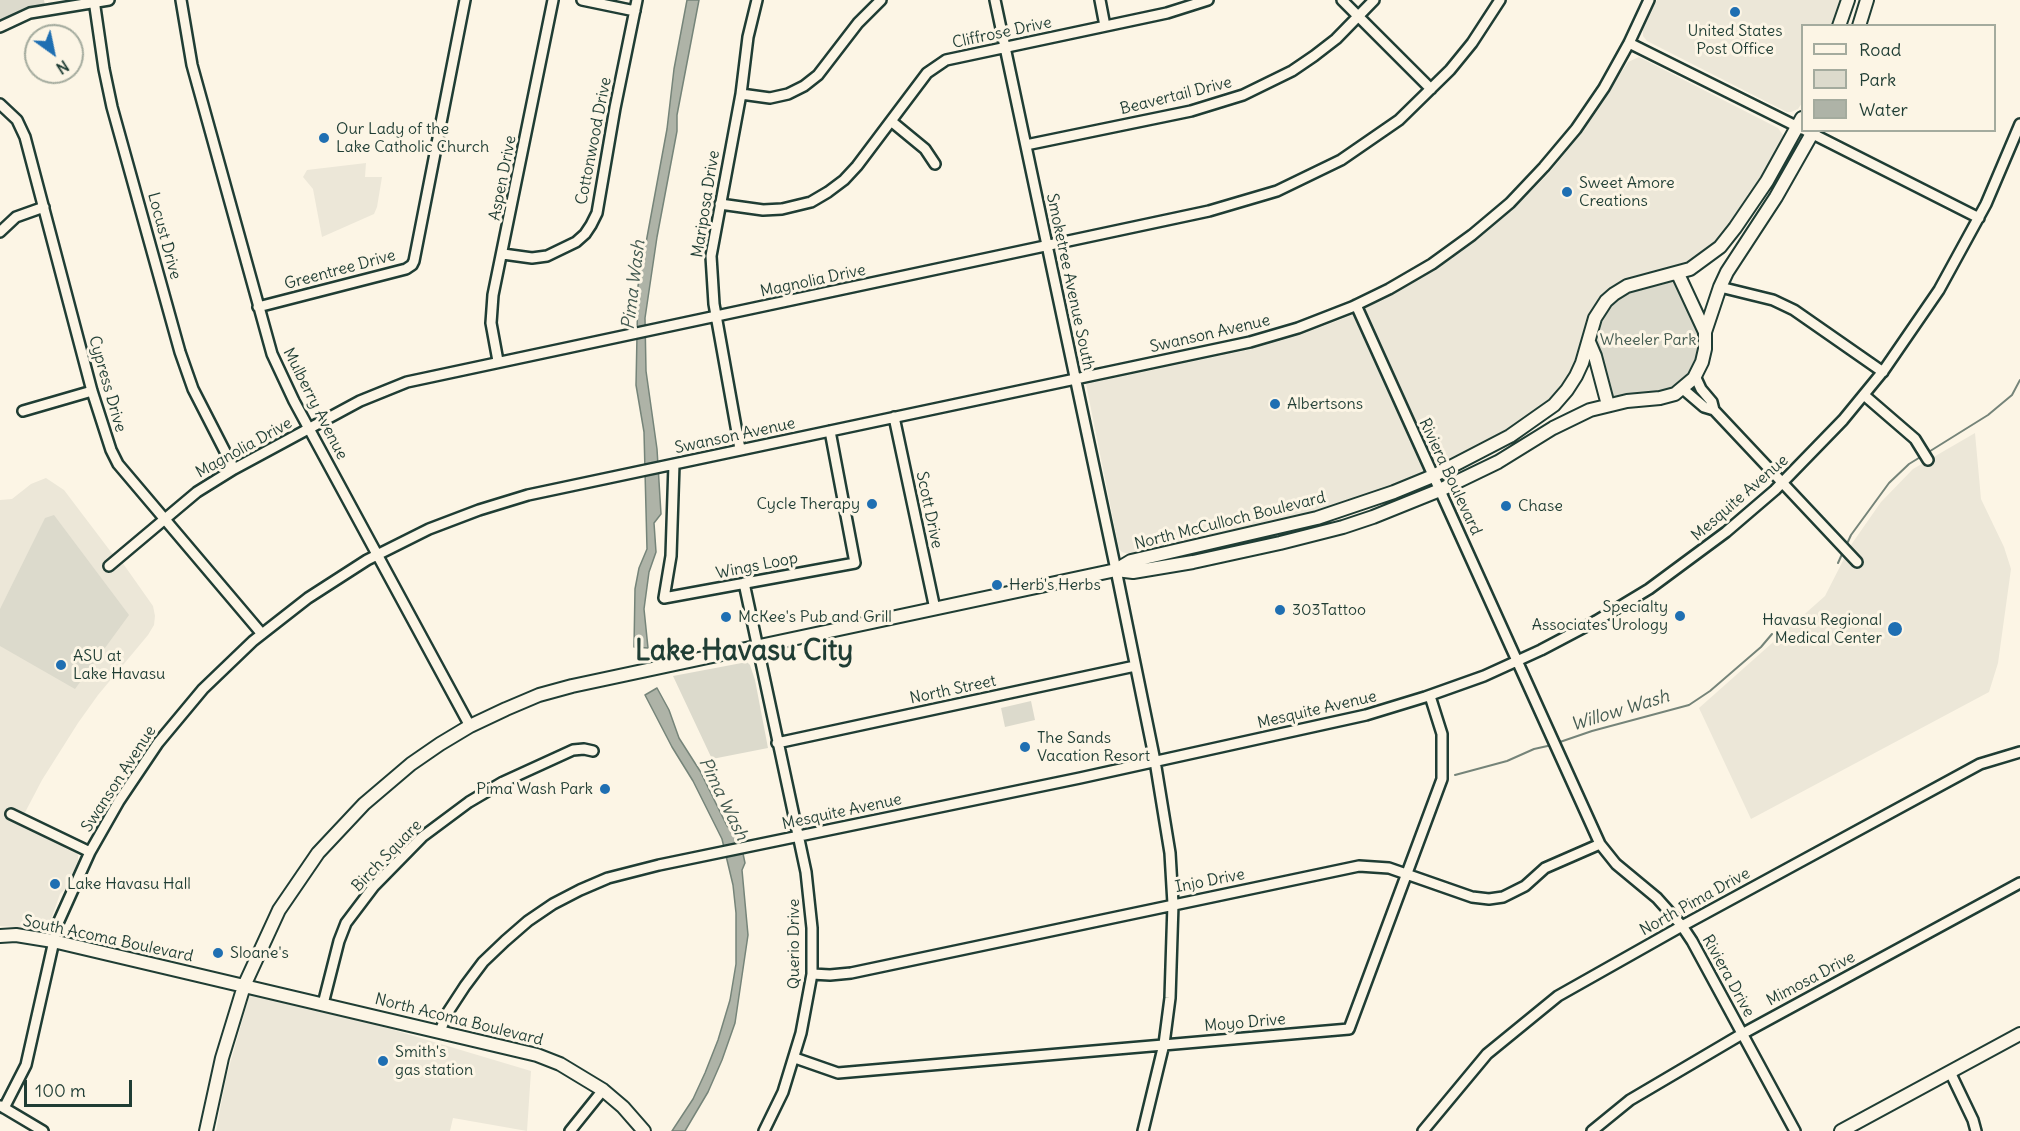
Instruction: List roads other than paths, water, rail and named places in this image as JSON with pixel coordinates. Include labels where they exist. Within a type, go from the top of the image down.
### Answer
[{"type":"main road","points":[[1840,24],[1848,0]]},
{"type":"main road","points":[[1859,24],[1867,0]]},
{"type":"main road","points":[[1803,132],[1736,228],[1709,256],[1678,274],[1627,286],[1606,301],[1595,318],[1588,342],[1595,356],[1608,405],[1668,396],[1683,389],[1695,376],[1702,362],[1706,332],[1720,287],[1737,254],[1776,197],[1804,132]]},
{"type":"main road","points":[[1678,274],[1706,332]]},
{"type":"main road","name":"North McCulloch Boulevard","points":[[1116,570],[1131,561],[1317,518],[1433,476],[1510,436],[1554,405],[1576,376],[1588,342]]},
{"type":"main road","name":"North McCulloch Boulevard","points":[[1116,570],[1133,572],[1280,543],[1373,518],[1440,490],[1498,462],[1553,428],[1590,410],[1608,405]]},
{"type":"main road","points":[[1280,543],[1287,534],[1313,527],[1317,518]]},
{"type":"main road","points":[[206,1131],[222,1058],[244,986],[279,910],[318,853],[364,804],[392,779],[440,744],[470,726],[539,695],[572,686],[1116,570]]},
{"type":"main road","name":"South Acoma Boulevard","points":[[0,936],[16,935],[53,941],[244,986]]},
{"type":"main road","name":"North Acoma Boulevard","points":[[244,986],[537,1055],[560,1064],[603,1090],[623,1107],[644,1131]]},
{"type":"main road","points":[[1841,1131],[2020,1034]]},
{"type":"street","points":[[0,27],[30,13],[109,0]]},
{"type":"street","name":"Mulberry Avenue","points":[[181,0],[192,65],[258,307],[276,362],[309,429],[470,726]]},
{"type":"street","name":"Greentree Drive","points":[[258,307],[412,265],[465,0]]},
{"type":"street","name":"Aspen Drive","points":[[498,361],[491,323],[493,295],[553,0]]},
{"type":"street","points":[[582,0],[635,11]]},
{"type":"street","name":"Cottonwood Drive","points":[[503,254],[532,258],[548,256],[576,242],[591,225],[597,213],[637,0]]},
{"type":"street","name":"Mariposa Drive","points":[[740,449],[712,288],[711,256],[741,94],[748,37],[757,0]]},
{"type":"street","points":[[741,94],[770,98],[788,94],[804,86],[818,75],[858,22],[881,0]]},
{"type":"street","name":"Smoketree Avenue South","points":[[995,0],[1116,570],[1155,761],[1170,853],[1173,904],[1171,987],[1164,1044],[1143,1131]]},
{"type":"street","points":[[1100,0],[1106,26]]},
{"type":"street","name":"Cliffrose Drive","points":[[720,204],[753,209],[792,208],[820,197],[836,187],[851,174],[924,77],[937,64],[950,59],[1167,13],[1208,0]]},
{"type":"street","points":[[1342,0],[1431,89]]},
{"type":"street","name":"Beavertail Drive","points":[[1026,146],[1191,111],[1243,95],[1299,66],[1336,39],[1374,0]]},
{"type":"street","name":"Magnolia Drive","points":[[109,566],[197,492],[234,468],[360,401],[407,382],[1209,211],[1277,191],[1341,160],[1399,120],[1431,89],[1472,43],[1500,0]]},
{"type":"street","name":"Swanson Avenue","points":[[2,1107],[26,1065],[58,923],[90,852],[119,801],[158,743],[203,689],[262,634],[308,598],[377,555],[429,529],[495,504],[562,487],[1250,342],[1298,328],[1356,305],[1431,264],[1472,235],[1510,202],[1544,167],[1576,129],[1604,88],[1649,0]]},
{"type":"street","name":"Locust Drive","points":[[94,1],[112,107],[180,352],[193,389],[234,468]]},
{"type":"street","points":[[1629,42],[1801,126]]},
{"type":"street","name":"Cypress Drive","points":[[0,104],[14,116],[24,132],[92,391],[111,450],[118,464],[262,634]]},
{"type":"street","points":[[891,121],[926,149],[935,164]]},
{"type":"street","name":"Mesquite Avenue","points":[[440,1031],[448,1012],[465,986],[494,951],[528,921],[567,897],[608,878],[1346,720],[1430,696],[1517,661],[1587,626],[1649,589],[1726,532],[1782,484],[1864,395],[1883,372],[1939,290],[1979,218],[2005,164],[2020,124]]},
{"type":"street","points":[[1814,132],[1979,218]]},
{"type":"street","points":[[0,232],[16,217],[44,207]]},
{"type":"street","points":[[1720,287],[1773,300],[1794,310],[1883,372]]},
{"type":"street","name":"Riviera Boulevard","points":[[1356,305],[1517,661]]},
{"type":"street","points":[[1695,376],[1701,389],[1712,402],[1714,410],[1857,562]]},
{"type":"street","points":[[1683,389],[1704,407],[1714,410]]},
{"type":"street","points":[[23,411],[92,391]]},
{"type":"street","points":[[1864,395],[1915,439],[1928,460]]},
{"type":"street","name":"Scott Drive","points":[[894,417],[934,609]]},
{"type":"street","name":"Wings Loop","points":[[674,464],[671,556],[664,598],[855,562],[830,431]]},
{"type":"street","name":"Querio Drive","points":[[744,583],[810,900],[812,974],[807,1005],[795,1058],[783,1092],[764,1131]]},
{"type":"street","name":"Riviera Drive","points":[[1517,661],[1600,844],[1616,864],[1657,898],[1682,926],[1795,1131]]},
{"type":"street","name":"North Street","points":[[777,743],[1135,666]]},
{"type":"street","name":"Moyo Drive","points":[[795,1058],[838,1073],[1349,1029],[1442,779],[1442,734],[1430,696]]},
{"type":"street","name":"Birch Square","points":[[323,1004],[339,941],[346,923],[374,886],[422,837],[469,802],[503,782],[573,750],[593,751]]},
{"type":"street","name":"North Pima Drive","points":[[1423,1131],[1487,1054],[1558,996],[1980,764],[2020,752]]},
{"type":"street","points":[[12,814],[90,852]]},
{"type":"street","name":"Injo Drive","points":[[812,974],[851,973],[1359,866],[1389,868],[1472,897],[1489,899],[1503,897],[1525,886],[1545,868],[1600,844]]},
{"type":"street","name":"Mimosa Drive","points":[[1592,1131],[1630,1100],[1742,1034],[2020,883]]},
{"type":"street","points":[[1950,1072],[1976,1131]]},
{"type":"street","points":[[570,1131],[603,1090]]},
{"type":"street","points":[[2,1107],[43,1131]]},
{"type":"water","points":[[687,0],[699,0],[677,115],[677,131],[657,237],[645,318],[646,371],[657,449],[661,514],[654,523],[656,552],[649,572],[644,609],[648,648],[634,647],[635,589],[639,568],[647,549],[644,432],[636,385],[638,286],[667,129],[674,69]]},
{"type":"water","points":[[657,688],[669,710],[679,738],[700,771],[727,826],[739,835],[745,863],[742,870],[748,935],[735,1023],[708,1092],[685,1131],[672,1131],[693,1099],[705,1073],[730,1000],[736,964],[736,913],[733,885],[722,839],[645,695]]},
{"type":"waterway","name":"Willow Wash","points":[[1927,453],[1988,415],[2012,395],[2020,380]]},
{"type":"waterway","name":"Willow Wash","points":[[1846,546],[1851,535],[1889,483],[1909,464],[1922,456]]},
{"type":"waterway","name":"Willow Wash","points":[[1838,563],[1843,552]]},
{"type":"waterway","name":"Willow Wash","points":[[1557,743],[1592,731],[1689,705],[1710,691],[1761,647],[1772,634]]},
{"type":"waterway","name":"Willow Wash","points":[[1455,775],[1507,761],[1534,749],[1552,745]]},
{"type":"place","name":"United States Post Office","points":[[1735,12]]},
{"type":"place","name":"Our Lady of the Lake Catholic Church","points":[[324,138]]},
{"type":"place","name":"Sweet Amore Creations","points":[[1567,192]]},
{"type":"place","name":"Albertsons","points":[[1275,404]]},
{"type":"place","name":"Cycle Therapy","points":[[872,504]]},
{"type":"place","name":"Chase","points":[[1506,506]]},
{"type":"place","name":"Herb's Herbs","points":[[997,585]]},
{"type":"place","name":"303Tattoo","points":[[1280,610]]},
{"type":"place","name":"Specialty Associates Urology","points":[[1680,616]]},
{"type":"place","name":"McKee's Pub and Grill","points":[[726,617]]},
{"type":"place","name":"Havasu Regional Medical Center","points":[[1895,629]]},
{"type":"place","name":"ASU at Lake Havasu","points":[[61,665]]},
{"type":"place","name":"The Sands Vacation Resort","points":[[1025,747]]},
{"type":"place","name":"Pima Wash Park","points":[[605,789]]},
{"type":"place","name":"Lake Havasu Hall","points":[[55,884]]},
{"type":"place","name":"Sloane's","points":[[218,953]]},
{"type":"place","name":"Smith's gas station","points":[[383,1061]]},
{"type":"district","name":"Lake Havasu City","points":[[744,652]]},
{"type":"water label","name":"Pima Wash","points":[[634,285]]},
{"type":"water label","name":"Pima Wash","points":[[723,799]]},
{"type":"park label","name":"Wheeler Park","points":[[1648,340]]}]
